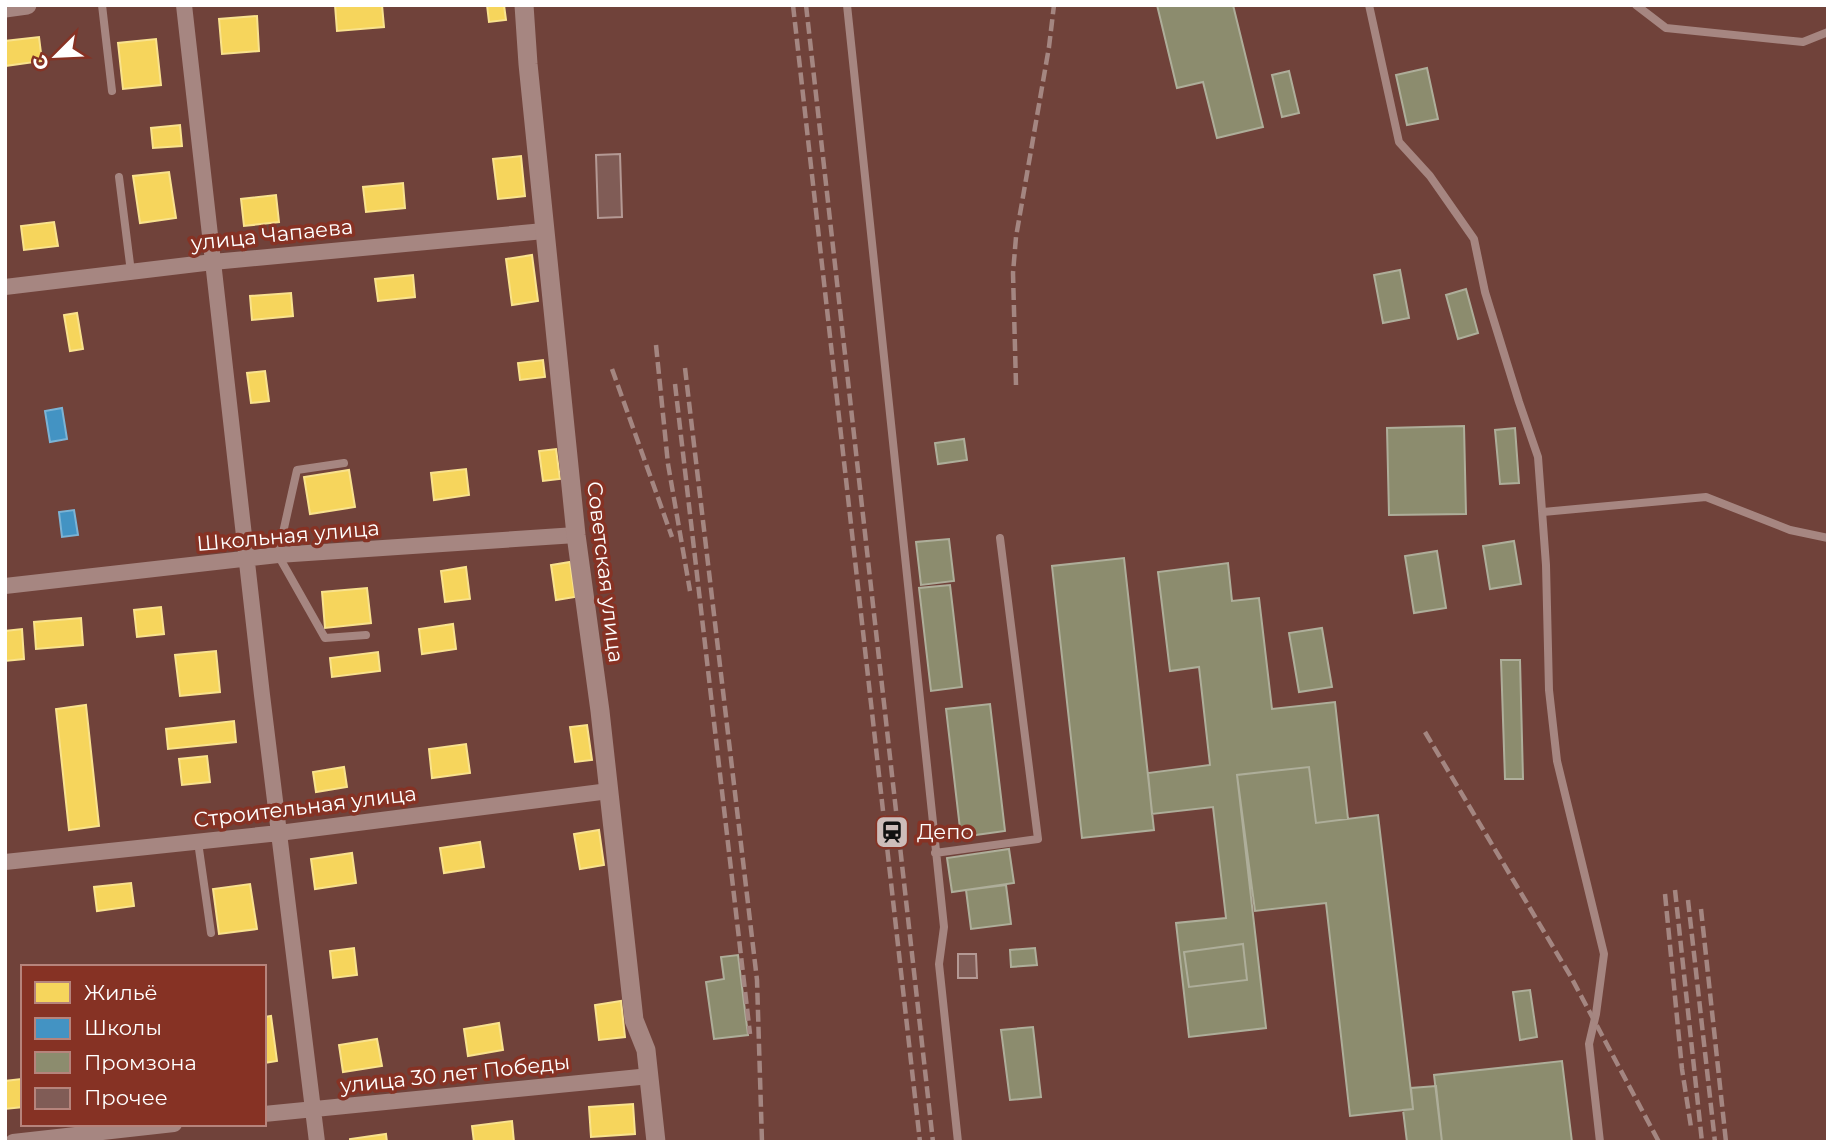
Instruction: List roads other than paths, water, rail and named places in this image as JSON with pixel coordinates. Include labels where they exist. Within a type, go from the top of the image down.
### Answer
[{"type":"street","points":[[5,8],[27,5]]},
{"type":"street","points":[[184,5],[246,559],[317,1142]]},
{"type":"street","name":"Советская улица","points":[[524,5],[544,231],[576,535],[635,1020],[646,1050],[656,1142]]},
{"type":"street","name":"улица Чапаева","points":[[5,287],[213,261],[544,231]]},
{"type":"street","name":"Школьная улица","points":[[5,586],[278,555],[576,535]]},
{"type":"street","name":"Строительная улица","points":[[5,862],[279,833],[609,791]]},
{"type":"street","name":"улица 30 лет Победы","points":[[266,1114],[650,1076]]},
{"type":"street","points":[[13,1142],[156,1126]]},
{"type":"lane","points":[[102,5],[112,91]]},
{"type":"lane","points":[[847,5],[944,927],[939,964],[958,1142]]},
{"type":"lane","points":[[1369,5],[1399,142],[1430,176],[1474,239],[1485,292],[1538,457],[1546,565],[1549,690],[1557,761],[1604,954],[1589,1044],[1600,1142]]},
{"type":"lane","points":[[1636,5],[1666,28],[1803,41],[1828,32]]},
{"type":"lane","points":[[119,177],[131,272]]},
{"type":"lane","points":[[344,463],[297,470],[278,555],[325,638],[366,635]]},
{"type":"lane","points":[[1542,512],[1706,497],[1790,530],[1828,538]]},
{"type":"lane","points":[[935,853],[1038,839],[1000,538]]},
{"type":"lane","points":[[198,842],[211,933]]},
{"type":"railway","points":[[793,5],[920,1142]]},
{"type":"railway","points":[[806,5],[933,1142]]},
{"type":"railway","points":[[1016,385],[1013,273],[1016,237],[1054,5]]},
{"type":"railway","points":[[656,345],[668,464],[690,591]]},
{"type":"railway","points":[[685,368],[757,980],[762,1142]]},
{"type":"railway","points":[[612,369],[672,537]]},
{"type":"railway","points":[[675,384],[750,1034]]},
{"type":"railway","points":[[1425,732],[1571,977],[1659,1142]]},
{"type":"railway","points":[[1675,890],[1702,1142]]},
{"type":"railway","points":[[1665,894],[1682,1069],[1691,1127]]},
{"type":"railway","points":[[1688,900],[1715,1142]]},
{"type":"railway","points":[[1701,909],[1726,1142]]},
{"type":"place","name":"Депо","points":[[892,832]]}]
